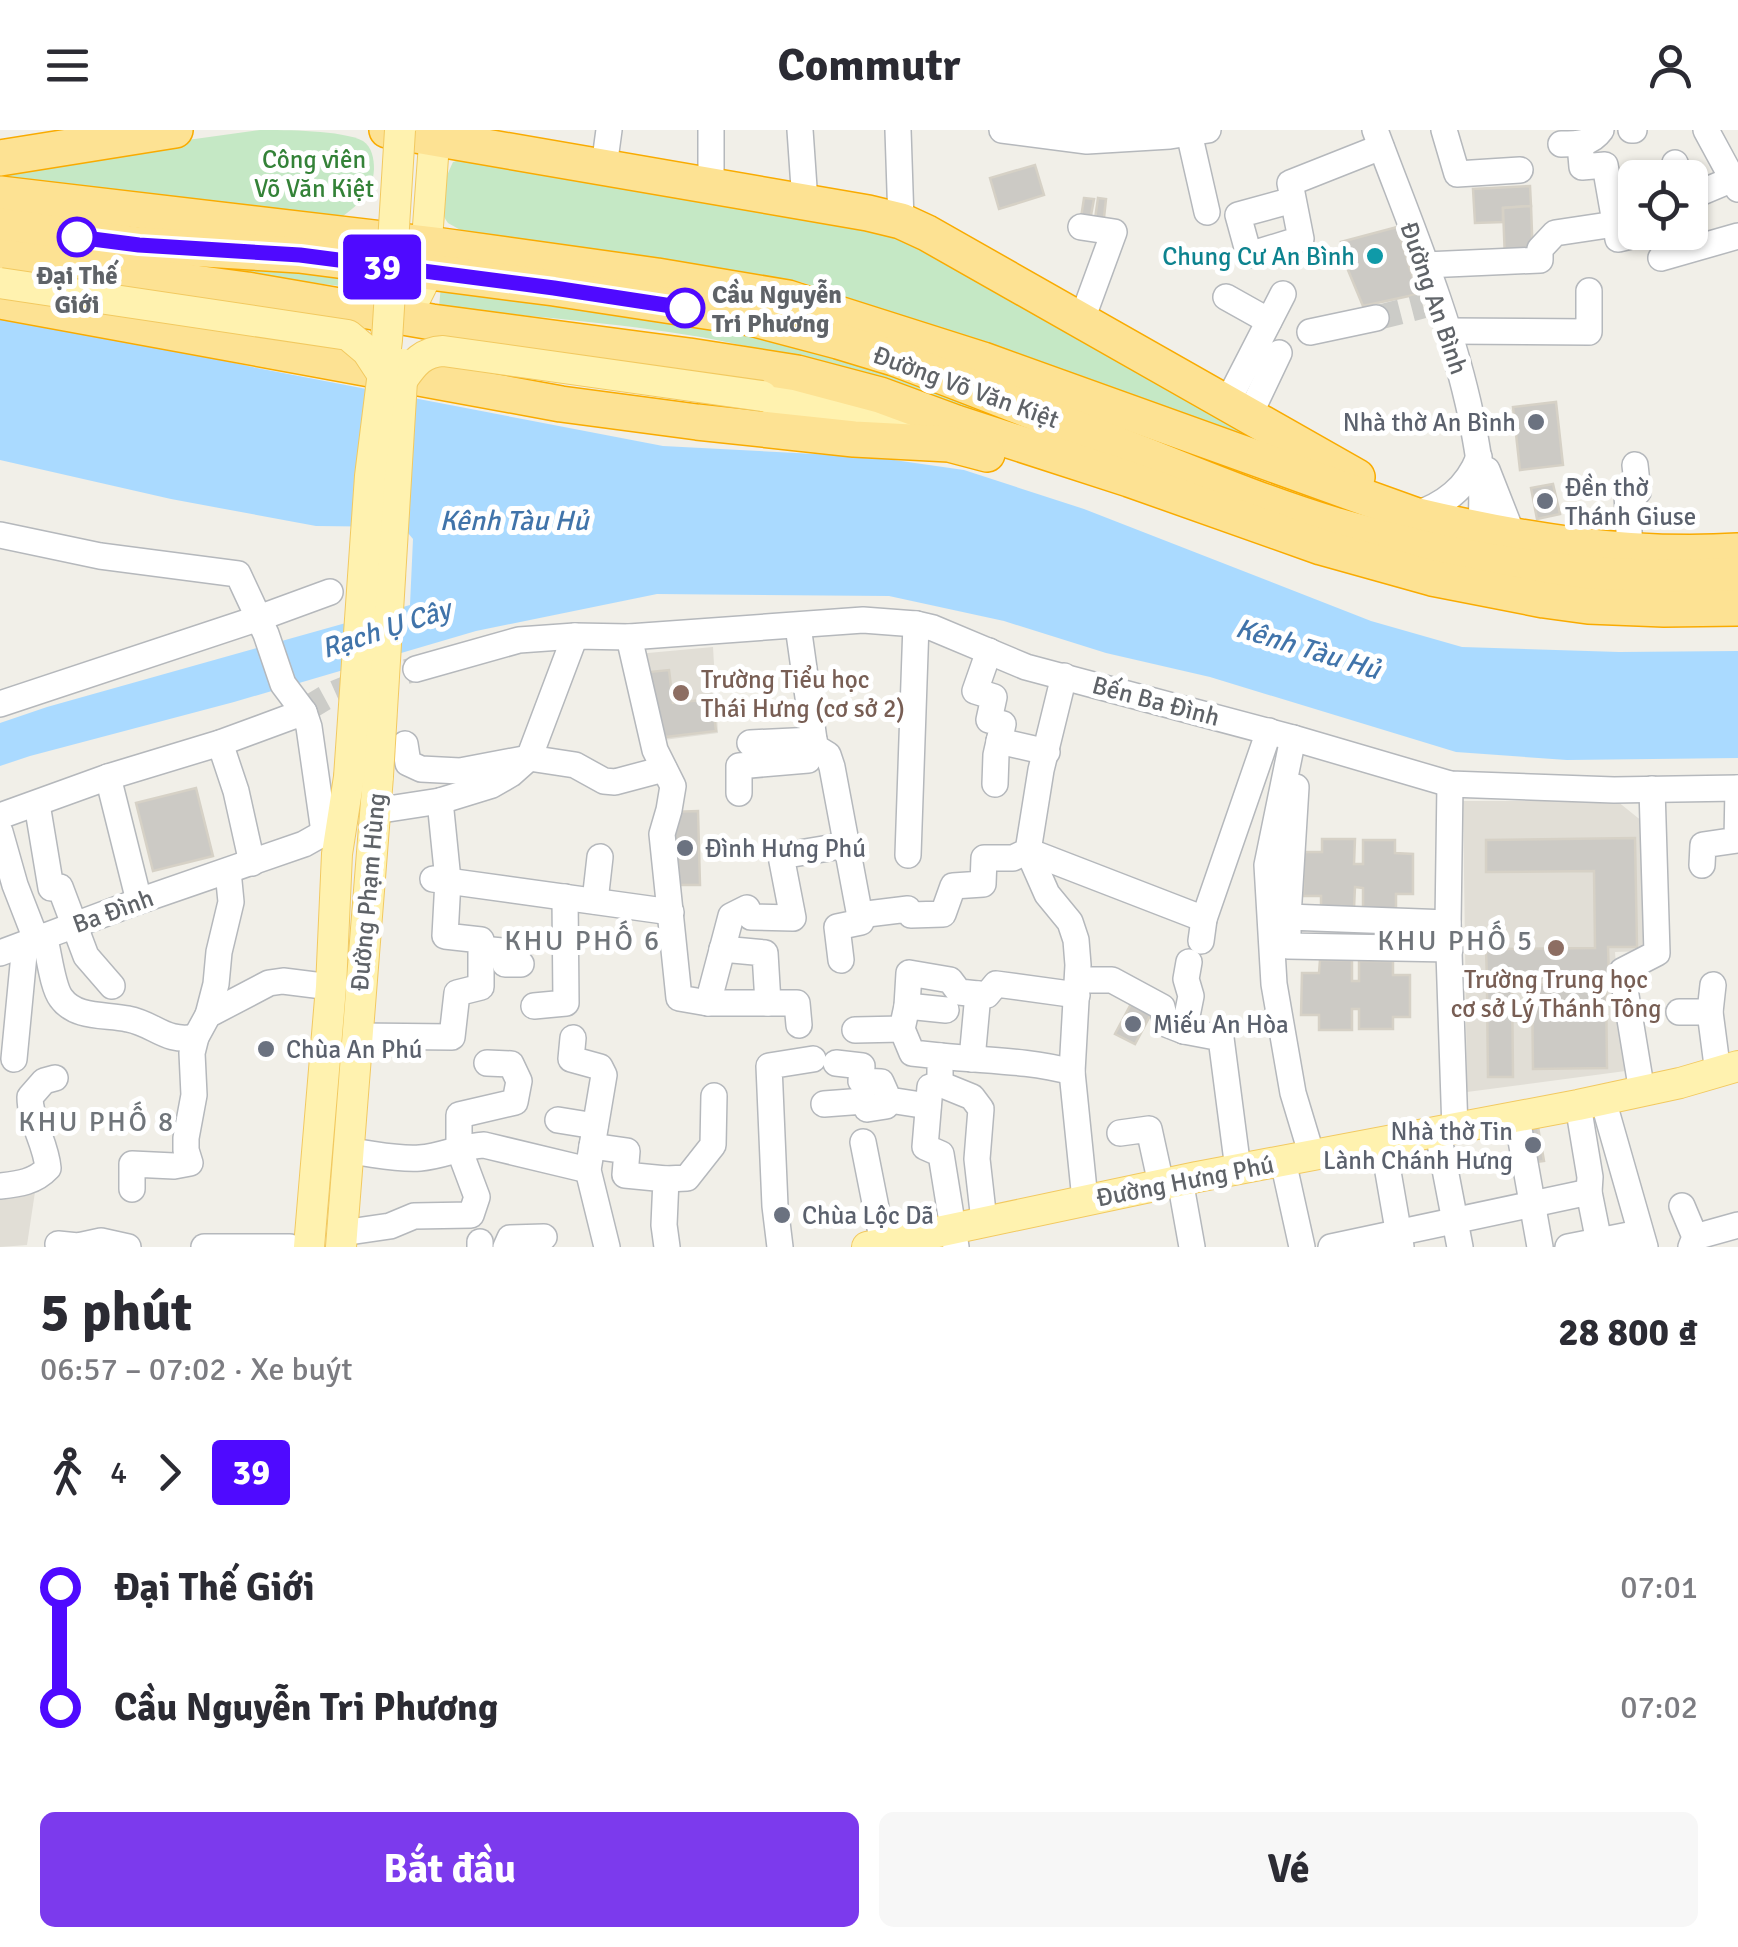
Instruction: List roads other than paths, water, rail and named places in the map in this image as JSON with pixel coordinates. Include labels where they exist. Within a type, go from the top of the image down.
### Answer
[{"type":"highway","points":[[16,148],[175,130]]},
{"type":"highway","name":"Đường Võ Văn Kiệt","points":[[387,130],[505,140],[604,168],[901,222],[1360,479],[1402,511],[1544,600],[1678,610],[1738,608]]},
{"type":"highway","name":"Đường Võ Văn Kiệt","points":[[0,194],[427,258],[554,288],[750,318],[838,341],[967,385],[1297,513],[1368,535],[1489,563],[1648,578],[1738,575]]},
{"type":"highway","name":"Đường Võ Văn Kiệt","points":[[0,226],[139,245],[427,258],[675,278],[810,304],[983,360],[1402,511]]},
{"type":"highway","name":"Đường Võ Văn Kiệt","points":[[0,257],[796,373],[880,395],[1320,547],[1432,578],[1565,544],[1630,550],[1738,551]]},
{"type":"highway","name":"Đường Võ Văn Kiệt","points":[[0,301],[561,404],[854,439],[949,444],[1046,470],[1365,582],[1489,563],[1556,618],[1646,624],[1738,623]]},
{"type":"highway","points":[[1046,470],[1128,479]]},
{"type":"main road","points":[[393,378],[400,130]]},
{"type":"main road","points":[[317,359],[356,350],[399,316],[421,289],[427,258],[429,133]]},
{"type":"main road","points":[[364,776],[370,476],[393,378],[429,133]]},
{"type":"main road","points":[[0,284],[348,335],[393,378]]},
{"type":"main road","points":[[393,378],[431,352],[465,354],[762,396],[911,430],[949,444]]},
{"type":"main road","name":"Đường Phạm Hùng","points":[[342,1240],[375,811],[364,776]]},
{"type":"main road","name":"Đường Phạm Hùng","points":[[309,1247],[330,987],[337,854],[333,827],[364,776]]},
{"type":"main road","name":"Đường Hưng Phú","points":[[875,1245],[954,1237],[984,1220],[1447,1132],[1642,1092],[1732,1069]]},
{"type":"street","points":[[604,168],[609,130]]},
{"type":"street","points":[[710,186],[711,130]]},
{"type":"street","points":[[800,130],[805,202]]},
{"type":"street","points":[[898,130],[901,222]]},
{"type":"street","points":[[1002,130],[1087,141],[1199,132],[1208,212]]},
{"type":"street","points":[[1444,130],[1457,174],[1520,170]]},
{"type":"street","points":[[1706,130],[1735,184],[1708,192]]},
{"type":"street","points":[[1293,200],[1290,183],[1378,139]]},
{"type":"street","name":"Đường An Bình","points":[[1378,139],[1425,265],[1431,304],[1449,331],[1466,394],[1479,458],[1489,563]]},
{"type":"street","points":[[1581,139],[1582,167],[1606,164],[1618,238]]},
{"type":"street","points":[[1425,265],[1540,260],[1540,249],[1556,233],[1615,224]]},
{"type":"street","points":[[1081,322],[1114,232],[1082,226]]},
{"type":"street","points":[[1661,258],[1738,236]]},
{"type":"street","points":[[1449,331],[1589,332],[1589,291]]},
{"type":"street","points":[[1238,410],[1269,321],[1283,294]]},
{"type":"street","points":[[1226,297],[1269,321]]},
{"type":"street","points":[[1310,332],[1376,318]]},
{"type":"street","points":[[1238,410],[1279,354]]},
{"type":"street","points":[[1402,511],[1432,508],[1450,497],[1479,458]]},
{"type":"street","points":[[1630,550],[1627,494],[1638,492],[1636,466]]},
{"type":"street","points":[[0,535],[100,556],[238,574],[283,684],[304,712],[333,827]]},
{"type":"street","points":[[0,704],[262,626],[330,592]]},
{"type":"street","name":"Bến Ba Đình","points":[[416,670],[519,640],[629,637],[863,620],[916,624],[1026,667],[1450,784],[1614,790],[1738,788]]},
{"type":"street","points":[[908,856],[916,624]]},
{"type":"street","points":[[739,794],[739,766],[808,760],[815,743],[798,626]]},
{"type":"street","points":[[375,811],[440,801],[511,774],[529,758],[575,636]]},
{"type":"street","points":[[629,637],[655,750],[673,786],[662,834],[679,998],[708,1003],[797,1003],[799,1024]]},
{"type":"street","points":[[989,651],[975,691],[994,696],[989,720],[1003,724],[995,781],[1038,789]]},
{"type":"street","points":[[1064,676],[1028,851],[1047,894],[1070,922],[1076,940],[1078,988],[1072,1072],[1085,1200]]},
{"type":"street","points":[[0,816],[304,712]]},
{"type":"street","points":[[1184,1031],[1191,996],[1186,979],[1198,941],[1281,735]]},
{"type":"street","points":[[1281,735],[1267,866],[1274,984],[1293,1093],[1302,1247]]},
{"type":"street","points":[[1000,741],[1047,752]]},
{"type":"street","points":[[132,1189],[132,1164],[190,1163],[186,1138],[194,1095],[192,1053],[216,984],[231,902],[227,880],[240,867],[236,791],[220,743]]},
{"type":"street","points":[[750,744],[815,743],[828,755],[860,922],[836,927],[841,960]]},
{"type":"street","points":[[405,744],[408,763],[421,769],[460,771],[529,758],[576,765],[604,782],[614,782],[664,769]]},
{"type":"street","points":[[108,777],[139,901]]},
{"type":"street","points":[[1296,784],[1288,946],[1449,936]]},
{"type":"street","points":[[1450,784],[1447,1132],[1460,1247]]},
{"type":"street","points":[[1702,865],[1703,845],[1738,840],[1738,788]]},
{"type":"street","points":[[1642,1092],[1622,971],[1657,953],[1652,790]]},
{"type":"street","points":[[357,1036],[452,1037],[457,993],[482,987],[481,940],[445,936],[439,879],[440,801]]},
{"type":"street","points":[[37,804],[51,888],[60,887],[86,956],[112,986]]},
{"type":"street","name":"Ba Đình","points":[[26,943],[304,844],[333,827]]},
{"type":"street","points":[[0,832],[16,885],[26,943],[14,1060]]},
{"type":"street","points":[[708,1003],[730,916],[747,908],[751,916],[793,918],[781,856],[847,845]]},
{"type":"street","points":[[1028,851],[1198,941]]},
{"type":"street","points":[[859,915],[908,908],[911,916],[943,914],[952,886],[983,884],[984,858],[1013,858],[1028,851]]},
{"type":"street","points":[[594,901],[600,857]]},
{"type":"street","points":[[439,879],[670,912]]},
{"type":"street","points":[[534,1006],[566,1003],[565,897]]},
{"type":"street","points":[[1288,917],[1337,919],[1449,936]]},
{"type":"street","points":[[1336,946],[1337,919]]},
{"type":"street","points":[[26,943],[50,956],[62,1000],[85,1014],[127,1018],[168,1037],[186,1039],[270,982],[330,987]]},
{"type":"street","points":[[481,949],[502,950],[506,964],[521,964]]},
{"type":"street","points":[[722,949],[765,953],[768,1003]]},
{"type":"street","points":[[1072,1072],[1014,1060],[912,1053],[904,1017],[909,973],[950,980],[959,992],[986,995],[996,984],[1078,988],[1112,980],[1162,1007],[1166,1024],[1221,1038],[1238,1169]]},
{"type":"street","points":[[1712,985],[1710,1012],[1732,1069]]},
{"type":"street","points":[[972,1060],[978,994]]},
{"type":"street","points":[[855,1030],[946,1010]]},
{"type":"street","points":[[1680,1012],[1710,1012]]},
{"type":"street","points":[[573,1038],[571,1058],[600,1067],[604,1075],[592,1148],[606,1247]]},
{"type":"street","points":[[940,1056],[925,1147],[941,1154],[954,1237]]},
{"type":"street","points":[[780,1247],[769,1066],[824,1061],[862,1066],[861,1082],[881,1082],[889,1100]]},
{"type":"street","points":[[342,1240],[414,1216],[471,1215],[477,1197],[458,1149],[458,1115],[515,1102],[519,1081],[512,1064],[487,1063]]},
{"type":"street","points":[[0,1186],[33,1180],[48,1168],[30,1097],[44,1081],[55,1078]]},
{"type":"street","points":[[889,1100],[934,1095],[972,1098],[981,1108],[977,1159],[984,1220]]},
{"type":"street","points":[[348,1151],[415,1159],[484,1144],[592,1148],[627,1151],[625,1174],[687,1178],[713,1145],[714,1096]]},
{"type":"street","points":[[824,1104],[864,1101],[867,1109],[886,1106],[889,1100]]},
{"type":"street","points":[[1590,1103],[1589,1192],[1600,1244]]},
{"type":"street","points":[[1568,1247],[1642,1240],[1590,1103]]},
{"type":"street","points":[[1516,1118],[1540,1247]]},
{"type":"street","points":[[558,1120],[592,1148]]},
{"type":"street","points":[[1120,1133],[1148,1129],[1171,1182],[1192,1247]]},
{"type":"street","points":[[863,1142],[875,1245]]},
{"type":"street","points":[[1383,1144],[1400,1240]]},
{"type":"street","points":[[666,1179],[664,1225],[668,1247]]},
{"type":"street","points":[[1331,1247],[1400,1240],[1454,1219],[1589,1192]]},
{"type":"street","points":[[1682,1206],[1693,1242],[1738,1225]]},
{"type":"street","points":[[489,1246],[510,1238],[544,1237]]},
{"type":"street","points":[[58,1244],[78,1246],[100,1241],[128,1247]]},
{"type":"street","points":[[204,1247],[290,1247]]},
{"type":"water","name":"Kênh Tàu Hủ","points":[[0,319],[149,344],[663,446],[873,457],[964,470],[1084,509],[1371,621],[1462,647],[1738,651],[1738,758],[1567,760],[1456,752],[1210,677],[1106,653],[1004,621],[889,596],[657,594],[476,631],[0,766],[0,723],[410,605],[413,539],[403,527],[316,526],[171,499],[0,460]]},
{"type":"tunnel","points":[[1376,318],[1423,306]]},
{"type":"tunnel","points":[[304,712],[343,689],[416,669]]},
{"type":"place","name":"Đại Thế Giới","points":[[77,237]]},
{"type":"place","name":"Chung Cư An Bình","points":[[1375,256]]},
{"type":"place","name":"Cầu Nguyễn Tri Phương","points":[[685,308]]},
{"type":"place","name":"Nhà thờ An Bình","points":[[1536,422]]},
{"type":"place","name":"Đền thờ Thánh Giuse","points":[[1545,501]]},
{"type":"place","name":"Trường Tiểu học Thái Hưng (cơ sở 2)","points":[[681,693]]},
{"type":"place","name":"Đình Hưng Phú","points":[[685,848]]},
{"type":"place","name":"Trường Trung học cơ sở Lý Thánh Tông","points":[[1556,948]]},
{"type":"place","name":"Miếu An Hòa","points":[[1133,1024]]},
{"type":"place","name":"Chùa An Phú","points":[[266,1049]]},
{"type":"place","name":"Nhà thờ Tin Lành Chánh Hưng","points":[[1533,1145]]},
{"type":"place","name":"Chùa Lộc Dã","points":[[782,1215]]},
{"type":"district","name":"KHU PHỐ 6","points":[[583,941]]},
{"type":"district","name":"KHU PHỐ 5","points":[[1456,941]]},
{"type":"district","name":"KHU PHỐ 8","points":[[97,1122]]},
{"type":"park label","name":"Công viên Võ Văn Kiệt","points":[[314,174]]},
{"type":"water label","name":"Rạch Ụ Cây","points":[[386,629]]}]
